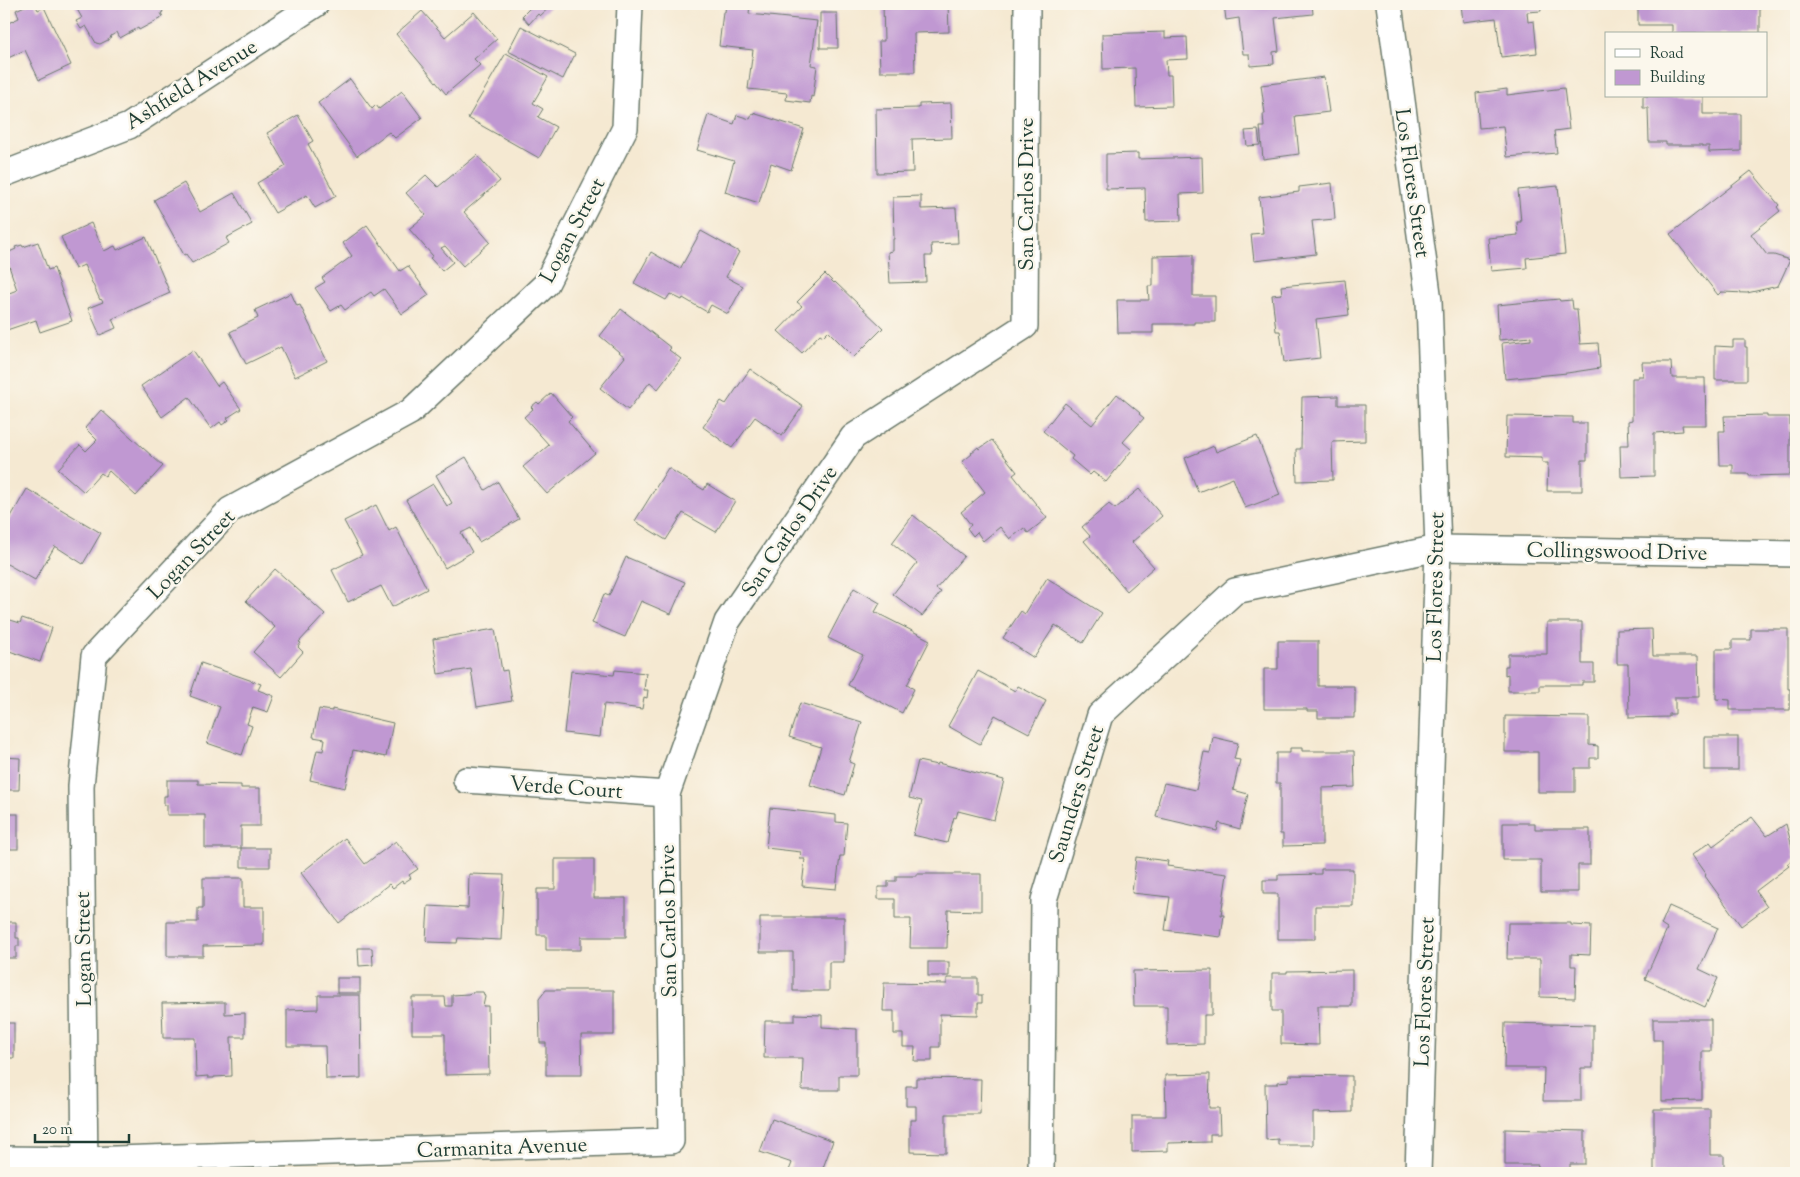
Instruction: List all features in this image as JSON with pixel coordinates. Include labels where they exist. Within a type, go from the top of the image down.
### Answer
[{"type":"street","name":"Ashfield Avenue","points":[[4,174],[129,126],[316,4]]},
{"type":"street","name":"Logan Street","points":[[85,1167],[81,786],[94,656],[230,510],[410,412],[546,284],[625,128],[630,4]]},
{"type":"street","name":"San Carlos Drive","points":[[671,1141],[667,794],[727,622],[853,437],[1025,326],[1027,4]]},
{"type":"street","name":"Los Flores Street","points":[[1389,4],[1429,302],[1438,548],[1418,1173]]},
{"type":"street","name":"Collingswood Drive","points":[[1438,548],[1796,554]]},
{"type":"street","name":"Saunders Street","points":[[1041,1173],[1044,900],[1100,715],[1235,591],[1438,548]]},
{"type":"street","name":"Verde Court","points":[[466,780],[667,794]]},
{"type":"street","name":"Carmanita Avenue","points":[[4,1159],[85,1167],[671,1141]]},
{"type":"building","points":[[29,4],[35,4],[38,10],[44,7],[71,65],[39,80],[25,50],[4,60],[4,25],[19,18],[16,10]]},
{"type":"building","points":[[74,4],[159,4],[163,17],[120,38],[117,32],[110,39],[100,44],[96,43],[86,26],[81,29],[76,21],[82,18]]},
{"type":"building","points":[[526,4],[553,4],[540,16],[538,14],[529,24],[522,16],[530,8]]},
{"type":"building","points":[[726,4],[750,4],[749,14],[817,21],[811,65],[817,66],[813,97],[811,96],[810,103],[786,100],[787,93],[748,89],[753,50],[719,46],[723,12],[725,12]]},
{"type":"building","points":[[883,4],[948,4],[949,32],[914,33],[915,72],[880,72],[879,41],[884,41]]},
{"type":"building","points":[[1224,4],[1312,4],[1313,14],[1275,18],[1279,51],[1273,52],[1274,64],[1250,66],[1249,54],[1243,54],[1239,18],[1226,20]]},
{"type":"building","points":[[1461,4],[1540,4],[1541,11],[1527,12],[1528,22],[1534,21],[1537,53],[1501,57],[1496,18],[1463,22]]},
{"type":"building","points":[[1638,4],[1760,4],[1760,32],[1672,32],[1672,25],[1638,25]]},
{"type":"building","points":[[422,11],[445,37],[474,12],[497,39],[474,59],[480,65],[446,94],[396,34]]},
{"type":"building","points":[[820,13],[837,13],[838,48],[820,48]]},
{"type":"building","points":[[521,26],[575,54],[563,79],[508,51]]},
{"type":"building","points":[[1165,32],[1165,38],[1187,37],[1188,59],[1166,60],[1167,75],[1171,75],[1172,106],[1136,107],[1135,68],[1103,69],[1102,34]]},
{"type":"building","points":[[506,53],[548,77],[533,103],[543,109],[538,117],[556,127],[539,158],[468,118]]},
{"type":"building","points":[[1324,77],[1329,112],[1295,116],[1299,154],[1263,159],[1260,127],[1264,127],[1263,114],[1265,114],[1261,85]]},
{"type":"building","points":[[350,79],[372,109],[376,105],[379,109],[402,91],[422,118],[395,138],[389,132],[357,156],[318,103]]},
{"type":"building","points":[[1564,88],[1569,129],[1554,131],[1557,153],[1507,157],[1503,126],[1479,128],[1476,93],[1507,89],[1507,95]]},
{"type":"building","points":[[1643,98],[1703,98],[1703,114],[1741,114],[1741,151],[1709,152],[1709,146],[1666,145],[1666,142],[1649,142],[1648,108],[1643,108]]},
{"type":"building","points":[[951,103],[952,138],[912,139],[913,172],[877,173],[876,109],[919,108],[919,104]]},
{"type":"building","points":[[753,113],[804,129],[791,170],[771,163],[759,203],[725,192],[734,161],[697,150],[708,115],[734,124],[737,115],[750,119]]},
{"type":"building","points":[[298,115],[313,141],[308,144],[336,196],[315,208],[307,195],[275,213],[257,183],[286,166],[267,133]]},
{"type":"building","points":[[1258,130],[1260,145],[1247,146],[1245,131]]},
{"type":"building","points":[[1138,153],[1138,159],[1202,157],[1203,193],[1180,194],[1181,221],[1146,222],[1145,188],[1106,189],[1106,154]]},
{"type":"building","points":[[477,155],[500,181],[464,212],[490,242],[463,266],[445,246],[441,248],[453,262],[442,271],[430,258],[433,256],[409,229],[426,215],[406,193],[426,175],[438,187]]},
{"type":"building","points":[[1751,171],[1779,205],[1777,207],[1780,211],[1751,234],[1767,255],[1790,260],[1778,286],[1747,293],[1721,292],[1718,295],[1670,234]]},
{"type":"building","points":[[184,183],[200,212],[234,193],[252,224],[226,238],[229,243],[192,263],[186,254],[184,255],[154,200]]},
{"type":"building","points":[[1332,183],[1335,219],[1312,221],[1316,254],[1254,261],[1251,234],[1263,233],[1259,197],[1299,192],[1299,187]]},
{"type":"building","points":[[1558,186],[1565,254],[1526,258],[1527,268],[1491,271],[1488,238],[1518,235],[1517,222],[1521,222],[1518,190]]},
{"type":"building","points":[[921,196],[921,209],[956,208],[958,243],[931,244],[932,256],[925,256],[926,282],[890,283],[888,252],[893,251],[893,197]]},
{"type":"building","points":[[91,223],[104,251],[115,246],[117,250],[146,237],[170,293],[112,319],[116,328],[100,335],[88,308],[103,302],[100,300],[84,265],[75,269],[61,237]]},
{"type":"building","points":[[367,225],[400,271],[408,266],[429,295],[402,314],[384,289],[374,296],[371,292],[345,310],[341,305],[331,311],[315,288],[325,282],[322,278],[352,256],[343,243]]},
{"type":"building","points":[[701,231],[739,252],[726,277],[743,286],[728,314],[711,305],[707,312],[683,298],[682,300],[670,294],[666,300],[634,283],[651,252],[680,269]]},
{"type":"building","points":[[38,242],[48,270],[54,268],[72,321],[40,332],[36,320],[4,331],[4,295],[17,290],[5,254],[16,249],[15,247],[22,245],[23,247]]},
{"type":"building","points":[[1193,255],[1193,296],[1215,296],[1215,322],[1153,324],[1153,333],[1118,333],[1117,300],[1149,300],[1148,286],[1153,286],[1153,256]]},
{"type":"building","points":[[825,274],[883,328],[854,357],[828,331],[823,336],[820,334],[802,353],[778,331],[802,306],[797,302]]},
{"type":"building","points":[[1345,280],[1349,315],[1316,319],[1320,358],[1284,362],[1280,331],[1276,331],[1272,295],[1282,294],[1281,286]]},
{"type":"building","points":[[291,293],[297,306],[300,305],[327,361],[295,377],[281,347],[246,364],[230,332],[258,318],[255,310]]},
{"type":"building","points":[[1559,299],[1560,301],[1572,300],[1573,309],[1577,309],[1580,344],[1598,343],[1600,368],[1505,379],[1502,343],[1531,340],[1531,337],[1499,340],[1497,305]]},
{"type":"building","points":[[621,309],[671,348],[669,350],[681,359],[658,389],[650,382],[628,410],[600,388],[625,357],[600,336]]},
{"type":"building","points":[[1733,340],[1745,340],[1745,347],[1747,347],[1747,380],[1715,380],[1715,346],[1733,347]]},
{"type":"building","points":[[193,350],[217,386],[222,382],[241,409],[227,418],[229,420],[222,425],[220,422],[211,429],[189,397],[162,417],[141,386]]},
{"type":"building","points":[[1642,362],[1671,362],[1672,378],[1705,378],[1706,425],[1682,425],[1683,431],[1654,433],[1654,476],[1621,477],[1620,445],[1629,445],[1628,421],[1632,420],[1632,378],[1643,376]]},
{"type":"building","points":[[750,369],[803,406],[782,436],[755,417],[732,448],[703,427],[721,401],[726,404]]},
{"type":"building","points":[[551,393],[572,417],[568,421],[595,453],[547,494],[523,467],[549,445],[524,417],[533,409],[531,407],[537,402],[539,404]]},
{"type":"building","points":[[1117,394],[1144,418],[1123,442],[1132,450],[1106,482],[1093,472],[1090,475],[1071,459],[1073,456],[1043,431],[1065,403],[1092,425]]},
{"type":"building","points":[[1338,396],[1338,405],[1365,405],[1365,441],[1332,442],[1333,480],[1297,481],[1296,449],[1301,449],[1302,397]]},
{"type":"building","points":[[101,410],[163,466],[136,496],[109,471],[105,476],[101,473],[84,492],[58,469],[80,445],[86,451],[97,440],[85,428]]},
{"type":"building","points":[[1767,415],[1767,417],[1790,417],[1790,475],[1749,476],[1749,474],[1733,474],[1733,465],[1720,465],[1719,431],[1725,431],[1724,416]]},
{"type":"building","points":[[1507,416],[1573,417],[1573,423],[1587,423],[1587,460],[1582,460],[1582,491],[1547,491],[1548,463],[1542,463],[1542,458],[1506,457]]},
{"type":"building","points":[[1257,436],[1280,495],[1245,508],[1233,478],[1198,492],[1185,458],[1214,446],[1216,452]]},
{"type":"building","points":[[992,440],[1017,472],[1013,475],[1047,518],[1028,533],[1024,528],[1010,539],[1000,527],[983,541],[977,532],[973,536],[967,528],[971,525],[961,512],[985,492],[962,462],[978,447],[979,449]]},
{"type":"building","points":[[466,457],[485,490],[498,482],[519,519],[479,542],[471,528],[461,533],[472,552],[445,568],[406,500],[433,484],[447,506],[452,503],[436,475]]},
{"type":"building","points":[[668,468],[704,490],[707,484],[735,501],[716,532],[683,513],[666,540],[635,521]]},
{"type":"building","points":[[27,489],[101,533],[83,564],[55,546],[35,580],[7,564],[4,569],[4,523],[6,525]]},
{"type":"building","points":[[1139,489],[1162,516],[1132,542],[1154,567],[1127,591],[1084,541],[1090,536],[1082,527],[1109,504],[1115,509]]},
{"type":"building","points":[[376,505],[389,531],[396,527],[427,589],[392,607],[381,586],[348,602],[332,570],[362,555],[344,521]]},
{"type":"building","points":[[913,515],[964,556],[936,589],[941,592],[922,616],[893,594],[917,563],[892,543]]},
{"type":"building","points":[[626,557],[685,582],[671,614],[641,601],[625,637],[592,623],[604,594],[609,596]]},
{"type":"building","points":[[275,569],[325,614],[299,642],[301,643],[298,647],[303,652],[281,677],[253,652],[275,627],[246,601]]},
{"type":"building","points":[[1047,578],[1102,613],[1083,643],[1055,625],[1034,658],[1003,638],[1021,611],[1025,614]]},
{"type":"building","points":[[854,588],[880,603],[875,612],[930,640],[907,685],[914,689],[902,713],[848,685],[863,655],[828,638]]},
{"type":"building","points":[[4,618],[20,623],[22,618],[52,628],[40,662],[4,649]]},
{"type":"building","points":[[1547,622],[1582,622],[1582,664],[1594,664],[1594,682],[1582,682],[1582,685],[1540,685],[1540,691],[1508,691],[1508,674],[1505,675],[1505,666],[1508,666],[1508,654],[1547,654]]},
{"type":"building","points":[[495,629],[502,671],[507,670],[512,701],[477,707],[471,669],[438,674],[433,639]]},
{"type":"building","points":[[1652,629],[1653,656],[1698,656],[1699,697],[1675,697],[1675,714],[1669,714],[1669,717],[1629,718],[1628,664],[1617,664],[1617,630]]},
{"type":"building","points":[[1751,629],[1788,629],[1790,710],[1730,710],[1730,700],[1716,699],[1716,649],[1732,649],[1732,640],[1751,640]]},
{"type":"building","points":[[1278,641],[1318,641],[1318,686],[1354,686],[1354,718],[1318,718],[1318,711],[1307,711],[1307,709],[1264,709],[1264,669],[1278,669]]},
{"type":"building","points":[[201,663],[261,684],[258,690],[274,696],[268,712],[253,707],[247,724],[252,726],[242,755],[207,743],[220,707],[190,696]]},
{"type":"building","points":[[615,670],[646,673],[644,690],[648,690],[647,698],[644,697],[642,709],[604,704],[600,737],[564,733],[571,671],[614,675]]},
{"type":"building","points":[[978,671],[1015,691],[1018,686],[1046,701],[1029,733],[995,715],[980,744],[948,726]]},
{"type":"building","points":[[800,703],[862,722],[849,762],[854,764],[845,795],[810,785],[821,747],[789,737]]},
{"type":"building","points":[[319,709],[332,711],[332,709],[393,723],[386,757],[353,750],[345,788],[310,780],[317,750],[323,751],[325,739],[313,737]]},
{"type":"building","points":[[1505,716],[1589,717],[1589,745],[1598,746],[1598,758],[1590,758],[1590,768],[1575,768],[1575,792],[1538,792],[1538,752],[1505,752]]},
{"type":"building","points":[[1213,737],[1238,743],[1234,759],[1240,760],[1233,790],[1248,794],[1240,829],[1219,823],[1217,831],[1156,817],[1164,783],[1196,790],[1204,752],[1210,753]]},
{"type":"building","points":[[1704,737],[1738,737],[1738,770],[1704,770]]},
{"type":"building","points":[[1290,748],[1302,748],[1302,751],[1354,751],[1355,787],[1322,788],[1322,845],[1283,846],[1283,834],[1280,834],[1280,783],[1276,783],[1276,753],[1290,753]]},
{"type":"building","points":[[4,757],[20,758],[19,790],[4,790]]},
{"type":"building","points":[[918,761],[937,765],[938,763],[1004,780],[994,820],[958,811],[956,818],[954,817],[947,843],[913,835],[922,801],[909,798]]},
{"type":"building","points":[[167,780],[198,780],[198,784],[241,785],[241,788],[260,788],[260,826],[241,826],[241,848],[205,848],[205,815],[167,815],[167,805],[164,805],[164,796],[167,796]]},
{"type":"building","points":[[770,808],[836,815],[836,822],[847,823],[844,856],[840,856],[836,889],[802,886],[805,859],[800,859],[801,852],[766,848]]},
{"type":"building","points":[[4,814],[18,814],[18,849],[4,849]]},
{"type":"building","points":[[1752,817],[1767,836],[1786,824],[1795,858],[1787,864],[1789,866],[1756,891],[1767,907],[1741,926],[1692,855],[1710,842],[1713,846]]},
{"type":"building","points":[[1503,823],[1535,823],[1535,829],[1590,829],[1590,865],[1578,865],[1578,892],[1541,892],[1541,860],[1503,860]]},
{"type":"building","points":[[345,838],[365,864],[396,841],[418,869],[409,875],[411,878],[403,883],[402,881],[393,888],[389,884],[339,923],[301,873]]},
{"type":"building","points":[[241,848],[270,848],[270,867],[241,867]]},
{"type":"building","points":[[1136,857],[1168,861],[1167,866],[1227,874],[1221,915],[1224,915],[1221,937],[1165,930],[1170,897],[1132,893]]},
{"type":"building","points":[[555,859],[594,859],[594,898],[626,898],[626,937],[581,937],[581,950],[546,950],[546,935],[537,935],[537,889],[555,889]]},
{"type":"building","points":[[1321,869],[1353,869],[1353,906],[1315,906],[1315,939],[1278,939],[1278,894],[1263,894],[1263,880],[1278,880],[1278,875],[1321,874]]},
{"type":"building","points":[[469,874],[504,875],[501,940],[458,938],[457,943],[428,942],[426,940],[428,906],[468,908]]},
{"type":"building","points":[[917,874],[981,874],[981,911],[948,910],[947,948],[910,948],[911,919],[895,919],[895,899],[878,899],[878,887],[888,887],[888,881],[896,881],[896,876],[917,876]]},
{"type":"building","points":[[203,878],[243,878],[243,907],[264,907],[264,945],[203,946],[203,956],[167,956],[167,922],[198,922],[198,908],[203,908]]},
{"type":"building","points":[[1669,906],[1718,928],[1699,969],[1718,978],[1705,1007],[1645,979],[1667,929],[1661,925]]},
{"type":"building","points":[[760,917],[844,917],[844,962],[829,962],[829,991],[793,991],[793,952],[760,952]]},
{"type":"building","points":[[4,922],[16,922],[16,938],[19,938],[19,946],[16,946],[16,958],[4,958]]},
{"type":"building","points":[[1508,923],[1571,923],[1571,925],[1591,926],[1590,955],[1571,954],[1571,966],[1576,966],[1575,998],[1540,997],[1540,959],[1507,959]]},
{"type":"building","points":[[358,948],[372,948],[373,965],[359,966]]},
{"type":"building","points":[[928,962],[949,962],[949,976],[928,976]]},
{"type":"building","points":[[1212,970],[1212,1015],[1204,1015],[1204,1044],[1167,1045],[1167,1006],[1134,1006],[1133,971]]},
{"type":"building","points":[[1352,970],[1352,1006],[1318,1006],[1319,1045],[1281,1044],[1281,1011],[1272,1011],[1272,973]]},
{"type":"building","points":[[337,978],[360,978],[360,993],[337,993]]},
{"type":"building","points":[[947,978],[978,978],[978,995],[982,995],[982,1003],[978,1003],[978,1015],[940,1014],[940,1047],[932,1047],[932,1061],[914,1061],[915,1047],[903,1047],[903,1034],[894,1034],[894,1011],[883,1011],[884,983],[947,984]]},
{"type":"building","points":[[546,990],[614,990],[614,1035],[581,1035],[582,1075],[546,1075],[546,1043],[540,1043],[539,999]]},
{"type":"building","points":[[483,992],[485,997],[483,1006],[488,1006],[489,1074],[445,1075],[445,1034],[412,1034],[412,997],[445,997],[446,1006],[452,1006],[452,995]]},
{"type":"building","points":[[318,995],[360,995],[361,1078],[326,1079],[325,1046],[287,1046],[287,1010],[318,1009]]},
{"type":"building","points":[[225,1002],[225,1014],[245,1013],[245,1037],[231,1037],[232,1076],[196,1077],[195,1038],[163,1038],[162,1003]]},
{"type":"building","points":[[795,1014],[822,1015],[822,1027],[857,1029],[857,1075],[839,1075],[839,1090],[802,1090],[803,1058],[764,1058],[765,1021],[795,1021]]},
{"type":"building","points":[[1653,1019],[1711,1019],[1711,1051],[1702,1051],[1702,1100],[1662,1101],[1662,1040],[1653,1040]]},
{"type":"building","points":[[4,1023],[14,1023],[14,1058],[4,1058]]},
{"type":"building","points":[[1505,1023],[1593,1025],[1593,1068],[1581,1068],[1581,1101],[1543,1101],[1544,1068],[1504,1068]]},
{"type":"building","points":[[1210,1074],[1209,1108],[1219,1108],[1220,1134],[1210,1134],[1210,1142],[1168,1143],[1168,1151],[1132,1152],[1132,1116],[1166,1116],[1165,1075]]},
{"type":"building","points":[[1289,1075],[1352,1076],[1352,1112],[1313,1113],[1313,1145],[1278,1145],[1278,1139],[1266,1140],[1265,1084],[1278,1084],[1278,1082],[1289,1081]]},
{"type":"building","points":[[916,1078],[981,1079],[980,1114],[946,1114],[946,1153],[910,1152],[910,1120],[916,1120],[916,1106],[906,1106],[906,1086],[916,1086]]},
{"type":"building","points":[[1654,1109],[1710,1109],[1710,1155],[1724,1155],[1724,1173],[1654,1173]]},
{"type":"building","points":[[772,1119],[833,1141],[821,1173],[788,1173],[792,1163],[760,1152]]},
{"type":"building","points":[[1505,1129],[1585,1131],[1585,1164],[1570,1164],[1570,1173],[1538,1173],[1538,1165],[1505,1165]]}]
